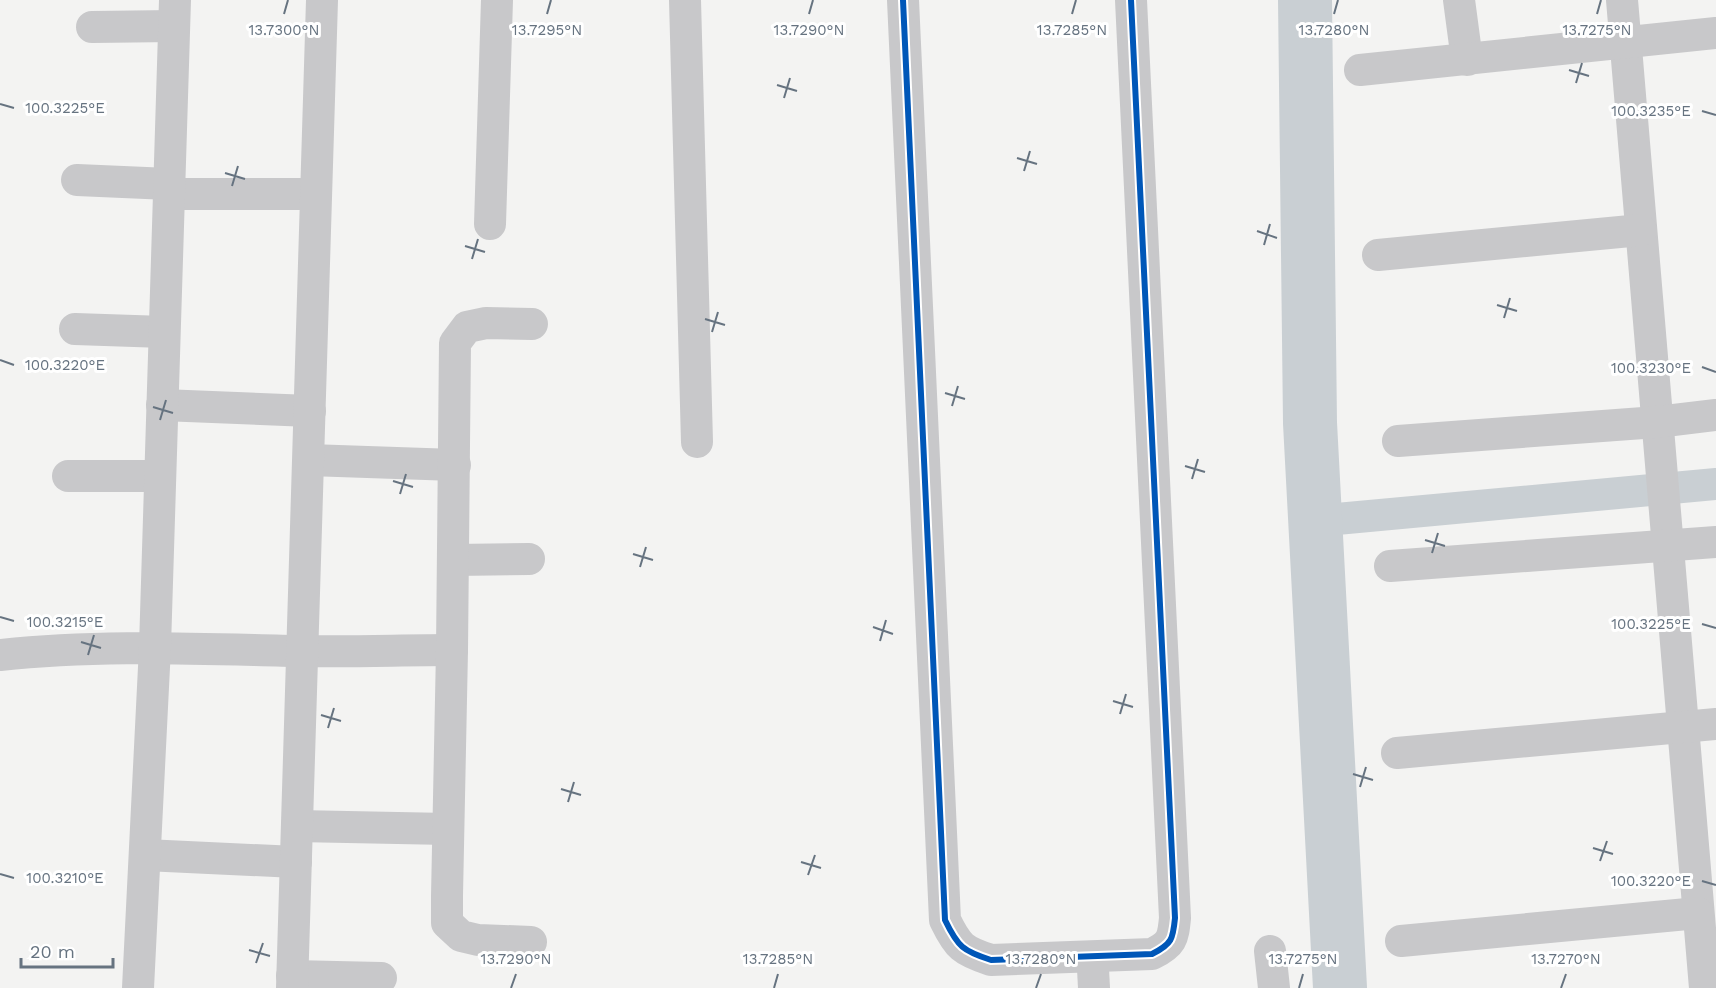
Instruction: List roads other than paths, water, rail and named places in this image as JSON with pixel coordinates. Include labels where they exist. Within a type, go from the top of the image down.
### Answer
[{"type":"street","points":[[322,0],[292,982],[381,978]]},
{"type":"street","points":[[490,224],[497,0]]},
{"type":"street","points":[[685,0],[697,442]]},
{"type":"street","points":[[903,0],[945,920],[955,939],[969,953],[991,960],[1152,954],[1167,947],[1173,936],[1174,894],[1131,0]]},
{"type":"street","points":[[1459,0],[1467,60]]},
{"type":"street","points":[[1622,0],[1682,726],[1704,926],[1705,988]]},
{"type":"street","points":[[92,27],[174,13],[155,647],[138,988]]},
{"type":"street","points":[[1360,70],[1716,33]]},
{"type":"street","points":[[77,180],[169,189],[316,194]]},
{"type":"street","points":[[1378,255],[1641,230]]},
{"type":"street","points":[[531,942],[478,940],[461,936],[447,923],[454,560],[455,343],[467,327],[486,323],[532,324]]},
{"type":"street","points":[[75,329],[164,332]]},
{"type":"street","points":[[162,405],[310,411]]},
{"type":"street","points":[[1398,441],[1657,422],[1716,415]]},
{"type":"street","points":[[309,460],[455,465]]},
{"type":"street","points":[[68,476],[160,476]]},
{"type":"street","points":[[1390,566],[1667,533],[1716,542]]},
{"type":"street","points":[[454,560],[529,559]]},
{"type":"street","points":[[0,655],[155,647],[303,651],[452,650]]},
{"type":"street","points":[[1397,753],[1716,724]]},
{"type":"street","points":[[297,826],[448,829]]},
{"type":"street","points":[[145,855],[296,862]]},
{"type":"street","points":[[1401,941],[1704,926]]},
{"type":"street","points":[[1270,951],[1274,988]]},
{"type":"waterway","points":[[1305,0],[1310,423],[1340,988]]},
{"type":"waterway","points":[[1315,521],[1716,484]]}]
